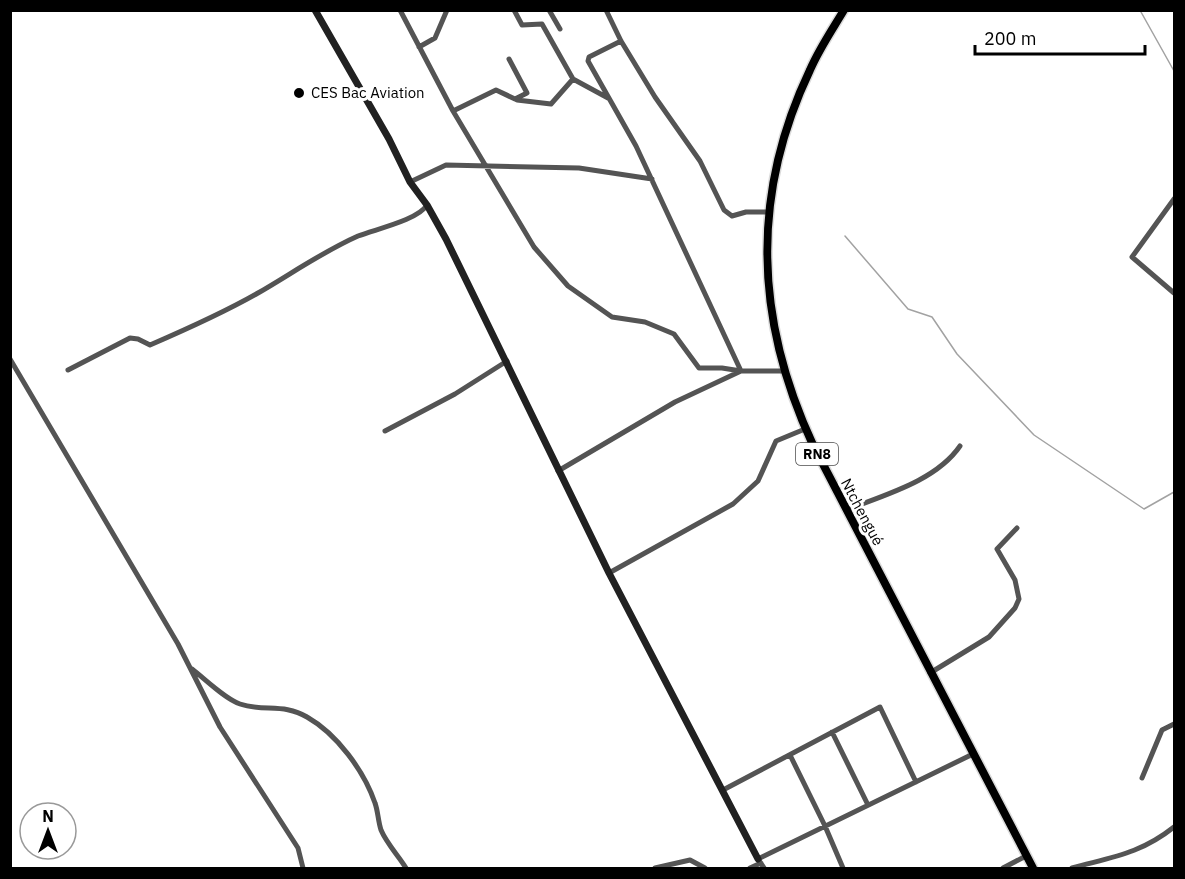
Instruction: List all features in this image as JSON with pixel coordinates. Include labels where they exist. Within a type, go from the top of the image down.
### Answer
[{"type":"main road","name":"Ntchengué","points":[[844,10],[810,69],[789,121],[775,174],[767,237],[767,278],[771,312],[783,371],[805,429],[1033,868]]},
{"type":"street","points":[[315,10],[389,139],[410,182],[427,205],[507,361],[609,573],[761,864]]},
{"type":"street","points":[[400,10],[453,111],[534,247],[568,286],[612,317],[645,322],[674,334],[699,368],[783,371]]},
{"type":"street","points":[[419,47],[435,38],[447,10]]},
{"type":"street","points":[[514,10],[522,25],[542,24],[573,79],[609,99]]},
{"type":"street","points":[[549,10],[560,29]]},
{"type":"street","points":[[606,10],[621,41],[655,97],[700,161],[728,214],[732,216],[746,212],[769,212]]},
{"type":"street","points":[[621,41],[589,57],[588,61],[636,146],[741,371]]},
{"type":"street","points":[[509,59],[527,93],[515,99]]},
{"type":"street","points":[[453,111],[496,90],[515,99],[551,104],[573,79]]},
{"type":"street","points":[[410,182],[446,165],[579,168],[652,179]]},
{"type":"street","points":[[1174,199],[1132,257],[1174,293]]},
{"type":"street","points":[[68,370],[130,339],[138,339],[150,345],[210,318],[260,292],[330,249],[374,229],[414,216],[422,212],[427,205]]},
{"type":"street","points":[[10,359],[133,566],[220,727],[298,848],[303,868]]},
{"type":"street","points":[[385,431],[455,394],[507,361]]},
{"type":"street","points":[[558,471],[675,402],[741,371]]},
{"type":"street","points":[[609,573],[733,504],[758,481],[776,441],[805,429]]},
{"type":"street","points":[[846,510],[907,487],[933,472],[960,446]]},
{"type":"street","points":[[930,673],[989,637],[1016,608],[1019,599],[1015,580],[997,549],[1017,528]]},
{"type":"street","points":[[190,668],[238,703],[260,708],[287,708],[307,717],[325,730],[357,766],[375,804],[380,828],[388,844],[406,868]]},
{"type":"street","points":[[723,790],[880,707],[916,782]]},
{"type":"street","points":[[1142,778],[1162,730],[1174,724]]},
{"type":"street","points":[[832,732],[868,805]]},
{"type":"street","points":[[750,868],[761,864],[825,826],[973,754]]},
{"type":"street","points":[[790,756],[843,868]]},
{"type":"street","points":[[1072,868],[1139,850],[1160,839],[1174,827]]},
{"type":"street","points":[[1003,868],[1026,856]]},
{"type":"street","points":[[655,868],[690,860],[705,868]]},
{"type":"waterway","points":[[1142,10],[1141,12],[1174,71]]},
{"type":"waterway","points":[[845,236],[908,309],[932,317],[957,354],[1034,435],[1144,509],[1174,492]]},
{"type":"place","name":"CES Bac Aviation","points":[[299,93]]}]
